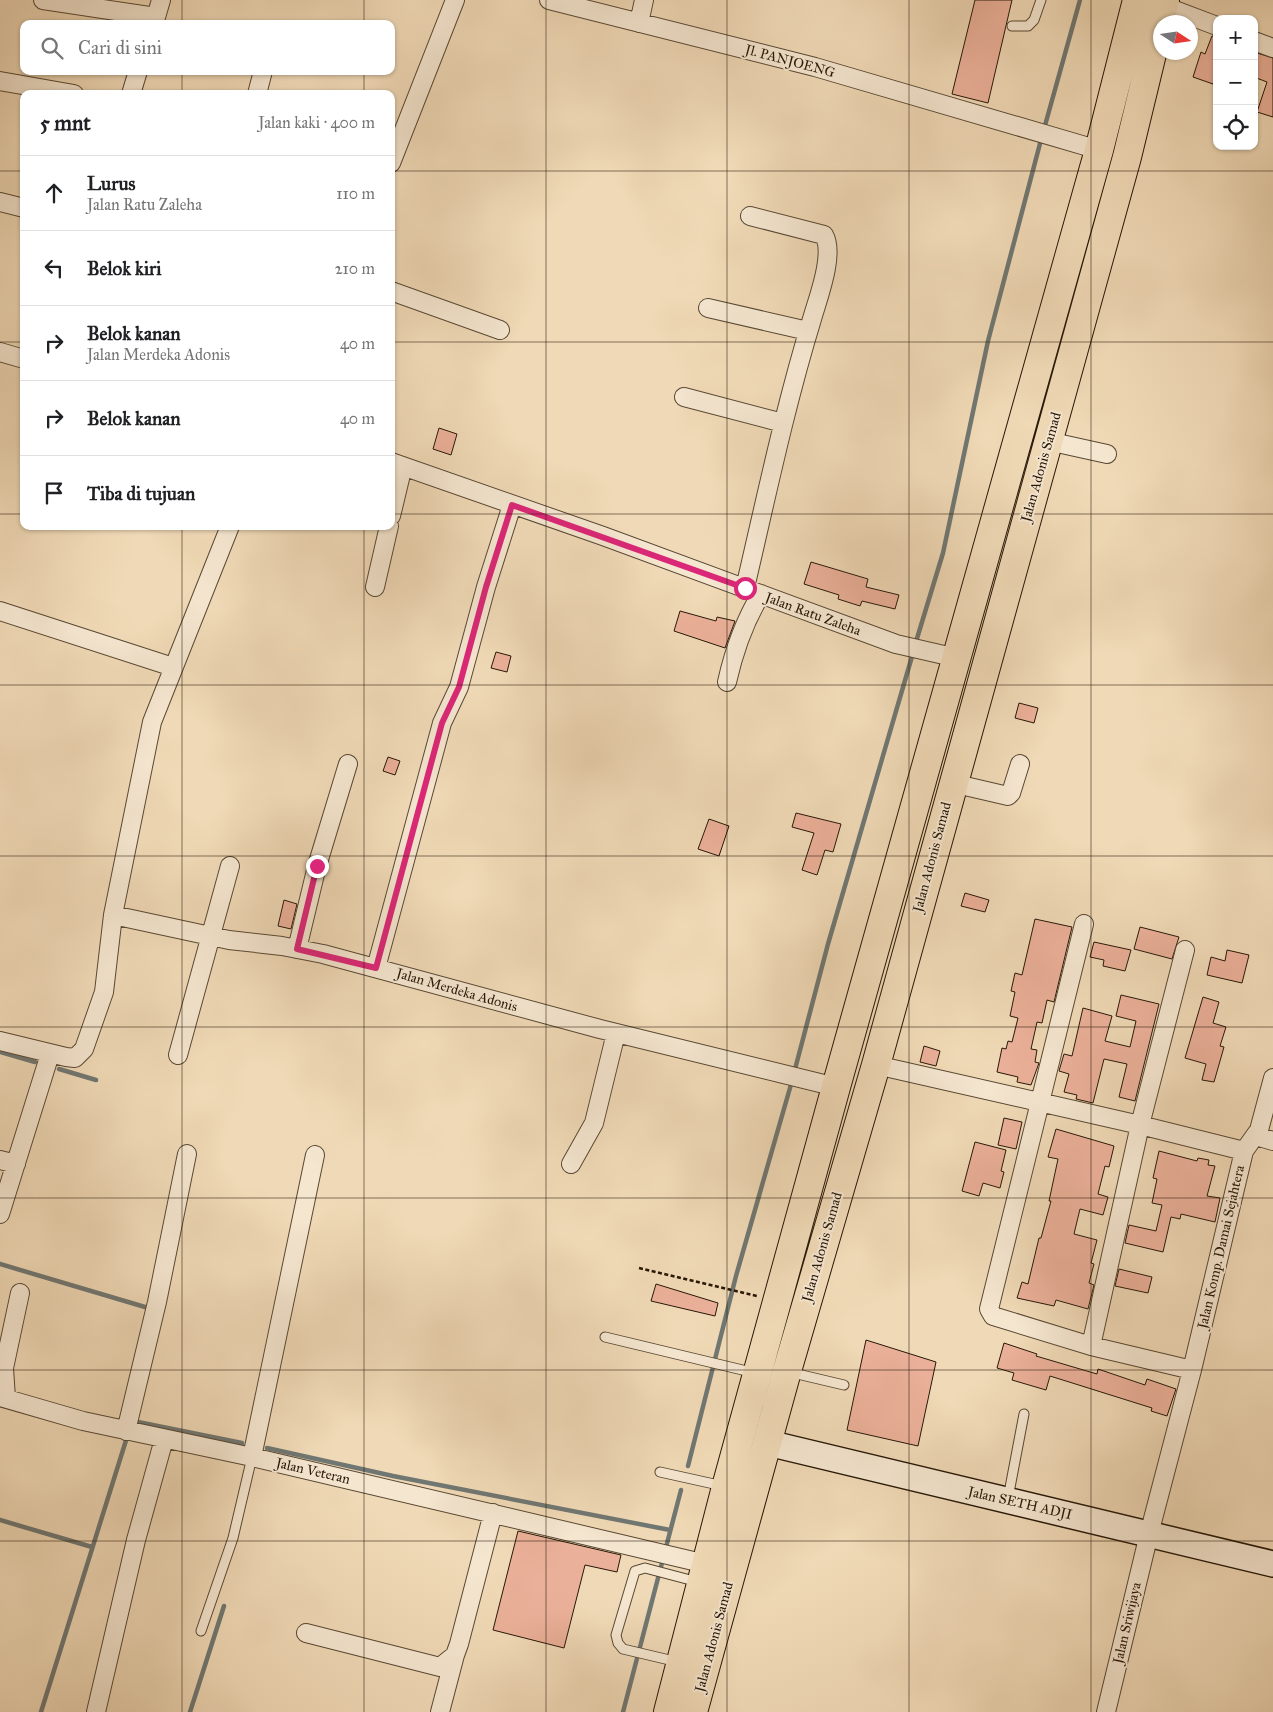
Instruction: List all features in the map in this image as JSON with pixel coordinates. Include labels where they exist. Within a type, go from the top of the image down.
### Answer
[{"type":"highway","points":[[668,1712],[694,1664],[703,1574],[803,1209],[824,1084],[945,655],[1099,150],[1137,0]]},
{"type":"highway","name":"Jalan Adonis Samad","points":[[693,1712],[694,1664],[768,1443],[831,1216],[876,1064],[952,783],[1127,157],[1164,3]]},
{"type":"highway","points":[[1099,150],[1127,157]]},
{"type":"highway","points":[[803,1209],[831,1216]]},
{"type":"street","points":[[43,0],[155,20],[161,0]]},
{"type":"street","points":[[395,153],[455,0]]},
{"type":"street","name":"Jl. PANJOENG","points":[[548,0],[816,67],[1099,150]]},
{"type":"street","points":[[639,23],[644,0]]},
{"type":"street","points":[[1164,3],[1213,24]]},
{"type":"street","points":[[1258,42],[1273,48]]},
{"type":"street","points":[[132,90],[137,75]]},
{"type":"street","points":[[258,90],[263,75]]},
{"type":"street","points":[[0,81],[51,90]]},
{"type":"street","points":[[0,202],[20,207]]},
{"type":"street","points":[[727,682],[740,637],[750,612],[783,423],[828,256],[828,242],[824,235],[750,216]]},
{"type":"street","points":[[395,292],[500,330]]},
{"type":"street","points":[[708,308],[808,331]]},
{"type":"street","points":[[0,352],[20,358]]},
{"type":"street","points":[[684,397],[783,423]]},
{"type":"street","points":[[1048,441],[1107,454]]},
{"type":"street","points":[[395,481],[397,464]]},
{"type":"street","name":"Jalan Ratu Zaleha","points":[[397,464],[896,644],[945,655]]},
{"type":"street","points":[[376,968],[442,723],[459,687],[486,587],[512,505]]},
{"type":"street","points":[[0,1041],[50,1054],[76,1058],[84,1050],[104,992],[113,915],[150,732],[228,530]]},
{"type":"street","points":[[375,587],[388,530]]},
{"type":"street","points":[[0,611],[174,667]]},
{"type":"street","points":[[297,949],[317,866],[348,764]]},
{"type":"street","points":[[952,783],[1008,796],[1011,793],[1020,764]]},
{"type":"street","points":[[178,1055],[230,866]]},
{"type":"street","name":"Jalan Merdeka Adonis","points":[[113,915],[212,936],[297,949],[376,968],[616,1033],[824,1084]]},
{"type":"street","points":[[1084,924],[989,1310],[994,1316],[1091,1346],[1192,1370]]},
{"type":"street","points":[[1091,1346],[1140,1125],[1185,950]]},
{"type":"street","points":[[571,1164],[594,1123],[616,1033]]},
{"type":"street","points":[[0,1214],[8,1162],[50,1054]]},
{"type":"street","name":"Jalan Komp. Damai Sejahtera","points":[[876,1064],[1244,1151],[1192,1370],[1149,1534]]},
{"type":"street","points":[[1244,1151],[1256,1136],[1273,1078]]},
{"type":"street","points":[[1256,1136],[1273,1141]]},
{"type":"street","points":[[126,1431],[157,1302],[187,1154]]},
{"type":"street","points":[[252,1457],[315,1155]]},
{"type":"street","points":[[3,1398],[4,1368],[20,1293]]},
{"type":"street","name":"Jalan Veteran","points":[[3,1398],[83,1422],[252,1457],[672,1555],[703,1574]]},
{"type":"street","points":[[96,1712],[134,1548],[164,1438]]},
{"type":"street","name":"Jalan SETH ADJI","points":[[768,1443],[1273,1564]]},
{"type":"street","points":[[440,1712],[493,1513]]},
{"type":"street","name":"Jalan Sriwijaya","points":[[1106,1712],[1149,1534]]},
{"type":"street","points":[[306,1633],[440,1668],[455,1655]]},
{"type":"lane","points":[[1012,26],[1028,26],[1034,20],[1041,0]]},
{"type":"lane","points":[[605,1337],[758,1373]]},
{"type":"lane","points":[[787,1371],[844,1385]]},
{"type":"lane","points":[[1008,1500],[1024,1414]]},
{"type":"lane","points":[[201,1631],[233,1538],[252,1457]]},
{"type":"lane","points":[[660,1472],[726,1487]]},
{"type":"lane","points":[[694,1664],[653,1657],[623,1649],[618,1643],[616,1634],[635,1571],[645,1568],[672,1574],[703,1574]]},
{"type":"path","points":[[639,1268],[756,1296]]},
{"type":"building","points":[[975,0],[1012,0],[988,103],[952,94]]},
{"type":"building","points":[[1213,36],[1213,84],[1193,77],[1201,52],[1205,54]]},
{"type":"building","points":[[1258,53],[1273,58],[1273,117],[1258,112],[1267,82],[1258,79]]},
{"type":"building","points":[[439,428],[457,434],[451,455],[433,449]]},
{"type":"building","points":[[811,562],[868,579],[866,587],[899,595],[895,609],[862,601],[860,606],[838,599],[839,595],[804,584]]},
{"type":"building","points":[[680,611],[716,621],[717,617],[735,621],[725,648],[674,631]]},
{"type":"building","points":[[496,652],[511,656],[507,672],[491,668]]},
{"type":"building","points":[[1019,703],[1038,708],[1034,723],[1015,718]]},
{"type":"building","points":[[388,757],[400,761],[395,775],[383,771]]},
{"type":"building","points":[[796,813],[841,824],[833,852],[825,850],[817,875],[802,870],[814,833],[792,827]]},
{"type":"building","points":[[709,819],[729,826],[719,856],[698,849]]},
{"type":"building","points":[[965,893],[989,900],[985,912],[961,906]]},
{"type":"building","points":[[284,900],[297,904],[291,929],[278,926]]},
{"type":"building","points":[[1035,919],[1072,927],[1054,1002],[1047,1000],[1042,1023],[1037,1022],[1031,1049],[1037,1050],[1035,1062],[1039,1063],[1031,1085],[1017,1082],[1018,1077],[997,1072],[1002,1048],[1006,1049],[1008,1041],[1012,1042],[1018,1018],[1010,1016],[1015,992],[1011,991],[1015,973],[1022,975]]},
{"type":"building","points":[[1140,927],[1179,937],[1172,959],[1134,949]]},
{"type":"building","points":[[1094,942],[1131,950],[1125,971],[1103,966],[1104,960],[1090,957]]},
{"type":"building","points":[[1227,950],[1249,955],[1242,983],[1207,975],[1211,957],[1225,961]]},
{"type":"building","points":[[1121,995],[1159,1004],[1135,1101],[1119,1097],[1127,1064],[1104,1059],[1093,1103],[1076,1099],[1077,1095],[1064,1092],[1069,1074],[1059,1071],[1064,1054],[1072,1056],[1083,1008],[1112,1016],[1105,1041],[1130,1047],[1136,1021],[1116,1016]]},
{"type":"building","points":[[1203,997],[1219,1002],[1213,1023],[1226,1027],[1220,1046],[1224,1047],[1214,1082],[1202,1080],[1206,1064],[1185,1058]]},
{"type":"building","points":[[924,1046],[940,1051],[936,1066],[920,1062]]},
{"type":"building","points":[[1004,1118],[1022,1122],[1016,1149],[998,1145]]},
{"type":"building","points":[[1056,1129],[1114,1146],[1109,1167],[1105,1166],[1098,1194],[1108,1197],[1103,1215],[1080,1209],[1074,1234],[1097,1240],[1091,1263],[1094,1264],[1089,1283],[1094,1285],[1088,1309],[1056,1300],[1054,1306],[1017,1298],[1022,1282],[1028,1284],[1039,1238],[1041,1238],[1051,1201],[1049,1201],[1058,1159],[1048,1157]]},
{"type":"building","points":[[975,1142],[1006,1150],[1001,1171],[1004,1172],[1000,1188],[983,1183],[979,1196],[962,1191]]},
{"type":"building","points":[[1159,1151],[1197,1161],[1198,1158],[1209,1160],[1208,1165],[1215,1166],[1207,1196],[1220,1198],[1215,1222],[1181,1214],[1180,1219],[1171,1217],[1163,1252],[1125,1243],[1129,1225],[1156,1231],[1162,1205],[1152,1203],[1157,1179],[1153,1178]]},
{"type":"building","points":[[1119,1269],[1152,1277],[1148,1293],[1115,1286]]},
{"type":"building","points":[[656,1284],[718,1303],[715,1316],[651,1301]]},
{"type":"building","points":[[866,1340],[936,1362],[918,1446],[847,1430]]},
{"type":"building","points":[[1004,1343],[1037,1354],[1036,1356],[1097,1374],[1098,1369],[1145,1385],[1147,1379],[1176,1389],[1167,1416],[1151,1411],[1152,1408],[1050,1376],[1046,1390],[1012,1380],[1014,1373],[997,1368]]},
{"type":"building","points":[[518,1531],[621,1555],[617,1572],[585,1565],[564,1648],[493,1630]]},
{"type":"waterway","points":[[1044,129],[1080,0]]},
{"type":"waterway","points":[[915,645],[943,553],[988,341],[1042,136]]},
{"type":"waterway","points":[[794,1073],[828,944],[913,653]]},
{"type":"waterway","points":[[0,1052],[35,1062]]},
{"type":"waterway","points":[[59,1069],[96,1080]]},
{"type":"waterway","points":[[688,1466],[736,1276],[792,1081]]},
{"type":"waterway","points":[[0,1264],[145,1307]]},
{"type":"waterway","points":[[133,1421],[242,1443]]},
{"type":"waterway","points":[[41,1712],[128,1434]]},
{"type":"waterway","points":[[267,1448],[393,1476],[670,1530]]},
{"type":"waterway","points":[[665,1551],[681,1490]]},
{"type":"waterway","points":[[0,1520],[92,1547]]},
{"type":"waterway","points":[[623,1712],[663,1559]]},
{"type":"waterway","points":[[190,1712],[224,1606]]},
{"type":"route","points":[[317,866],[297,949],[376,968],[442,723],[456,697],[470,652],[486,587],[512,505],[745,588]]}]
